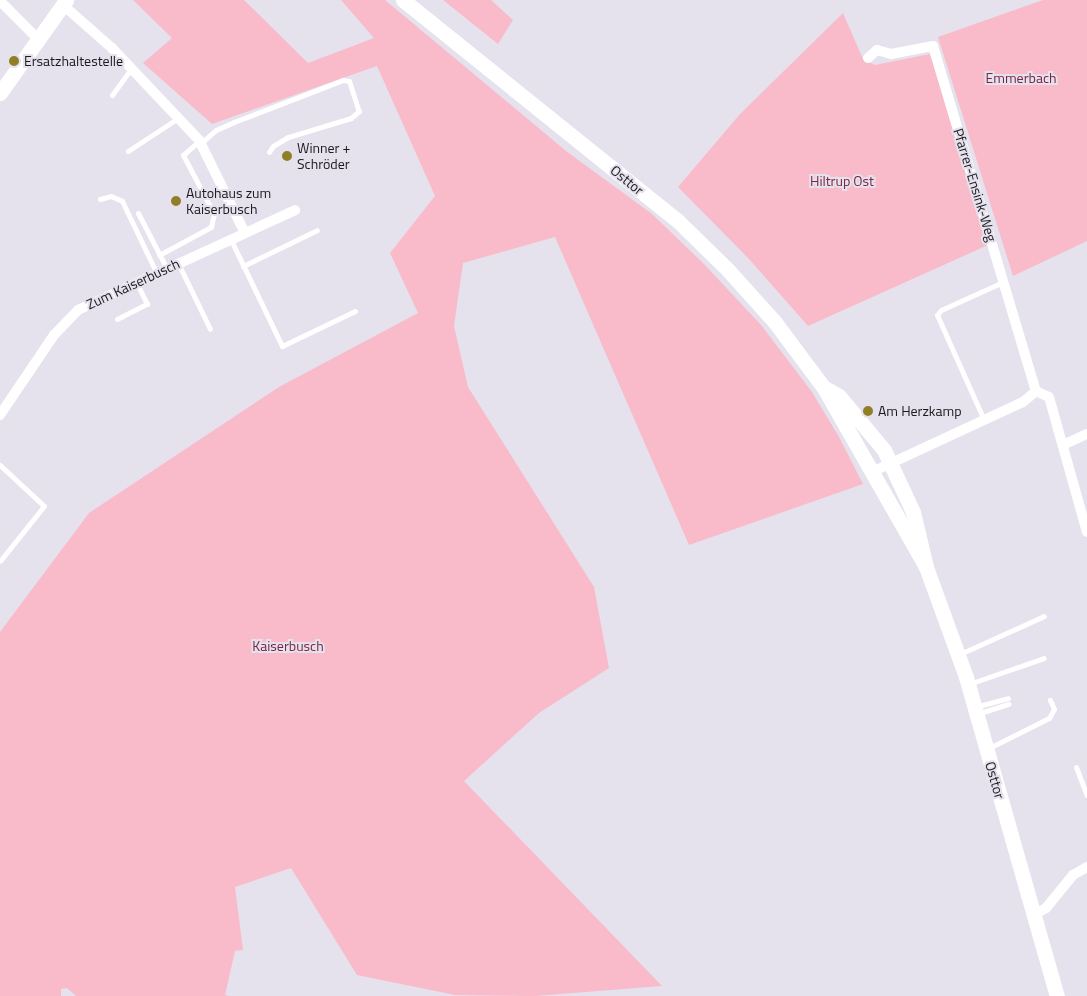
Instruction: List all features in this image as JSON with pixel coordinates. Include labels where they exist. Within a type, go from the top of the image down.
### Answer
[{"type":"main road","name":"Osttor","points":[[403,0],[678,221],[774,321],[824,388],[926,567]]},
{"type":"main road","points":[[0,93],[64,3]]},
{"type":"main road","name":"Osttor","points":[[824,388],[840,396],[859,416],[890,462],[913,512],[926,567],[976,711],[1057,996]]},
{"type":"street","points":[[0,2],[38,39]]},
{"type":"street","points":[[64,3],[131,68],[200,142],[244,231]]},
{"type":"street","name":"Pfarrer-Ensink-Weg","points":[[868,58],[877,50],[891,54],[933,46],[1036,391],[1049,397],[1087,532]]},
{"type":"street","name":"Zum Kaiserbusch","points":[[2,407],[54,335],[78,310],[244,231],[295,210]]},
{"type":"street","points":[[872,472],[1022,402],[1036,391]]},
{"type":"street","points":[[1063,445],[1087,434]]},
{"type":"street","points":[[1034,915],[1046,908],[1073,875],[1087,867]]},
{"type":"lane","points":[[112,95],[131,68]]},
{"type":"lane","points":[[160,255],[212,227],[214,214],[183,155],[216,130],[343,80],[348,81],[360,111],[351,118],[288,138],[273,146],[269,152]]},
{"type":"lane","points":[[128,151],[178,117]]},
{"type":"lane","points":[[100,199],[111,196],[122,201],[161,270]]},
{"type":"lane","points":[[138,213],[160,255],[161,270]]},
{"type":"lane","points":[[243,266],[317,230]]},
{"type":"lane","points":[[230,238],[282,346],[355,311]]},
{"type":"lane","points":[[178,262],[210,329]]},
{"type":"lane","points":[[116,319],[147,304],[136,281]]},
{"type":"lane","points":[[984,420],[937,315],[942,310],[1004,282]]},
{"type":"lane","points":[[0,465],[44,506],[0,561]]},
{"type":"lane","points":[[958,655],[1044,616]]},
{"type":"lane","points":[[968,685],[1044,658]]},
{"type":"lane","points":[[986,749],[1049,718],[1054,709],[1050,700]]},
{"type":"lane","points":[[976,711],[1008,701]]},
{"type":"lane","points":[[1076,767],[1087,795]]},
{"type":"green space","name":"Kaiserbusch","points":[[133,0],[244,0],[308,63],[374,38],[341,0],[385,0],[566,151],[652,214],[704,264],[761,325],[812,392],[839,437],[863,484],[689,545],[555,237],[463,263],[454,326],[468,387],[594,587],[609,668],[539,713],[464,781],[662,986],[535,996],[455,995],[357,975],[291,868],[235,887],[243,950],[235,951],[225,995],[229,996],[76,996],[67,988],[61,989],[61,996],[0,996],[0,632],[89,513],[279,387],[418,313],[390,253],[435,196],[377,66],[212,124],[143,63],[172,38]]},
{"type":"green space","points":[[443,0],[491,0],[513,20],[498,44]]},
{"type":"green space","name":"Emmerbach","points":[[1043,0],[1087,0],[1087,241],[1013,276],[938,37]]},
{"type":"green space","name":"Hiltrup Ost","points":[[843,13],[863,59],[875,65],[930,54],[988,245],[808,326],[749,259],[678,187],[740,114]]},
{"type":"place","name":"Ersatzhaltestelle","points":[[14,61]]},
{"type":"place","name":"Winner + Schröder","points":[[287,156]]},
{"type":"place","name":"Autohaus zum Kaiserbusch","points":[[176,201]]},
{"type":"place","name":"Am Herzkamp","points":[[868,411]]}]
